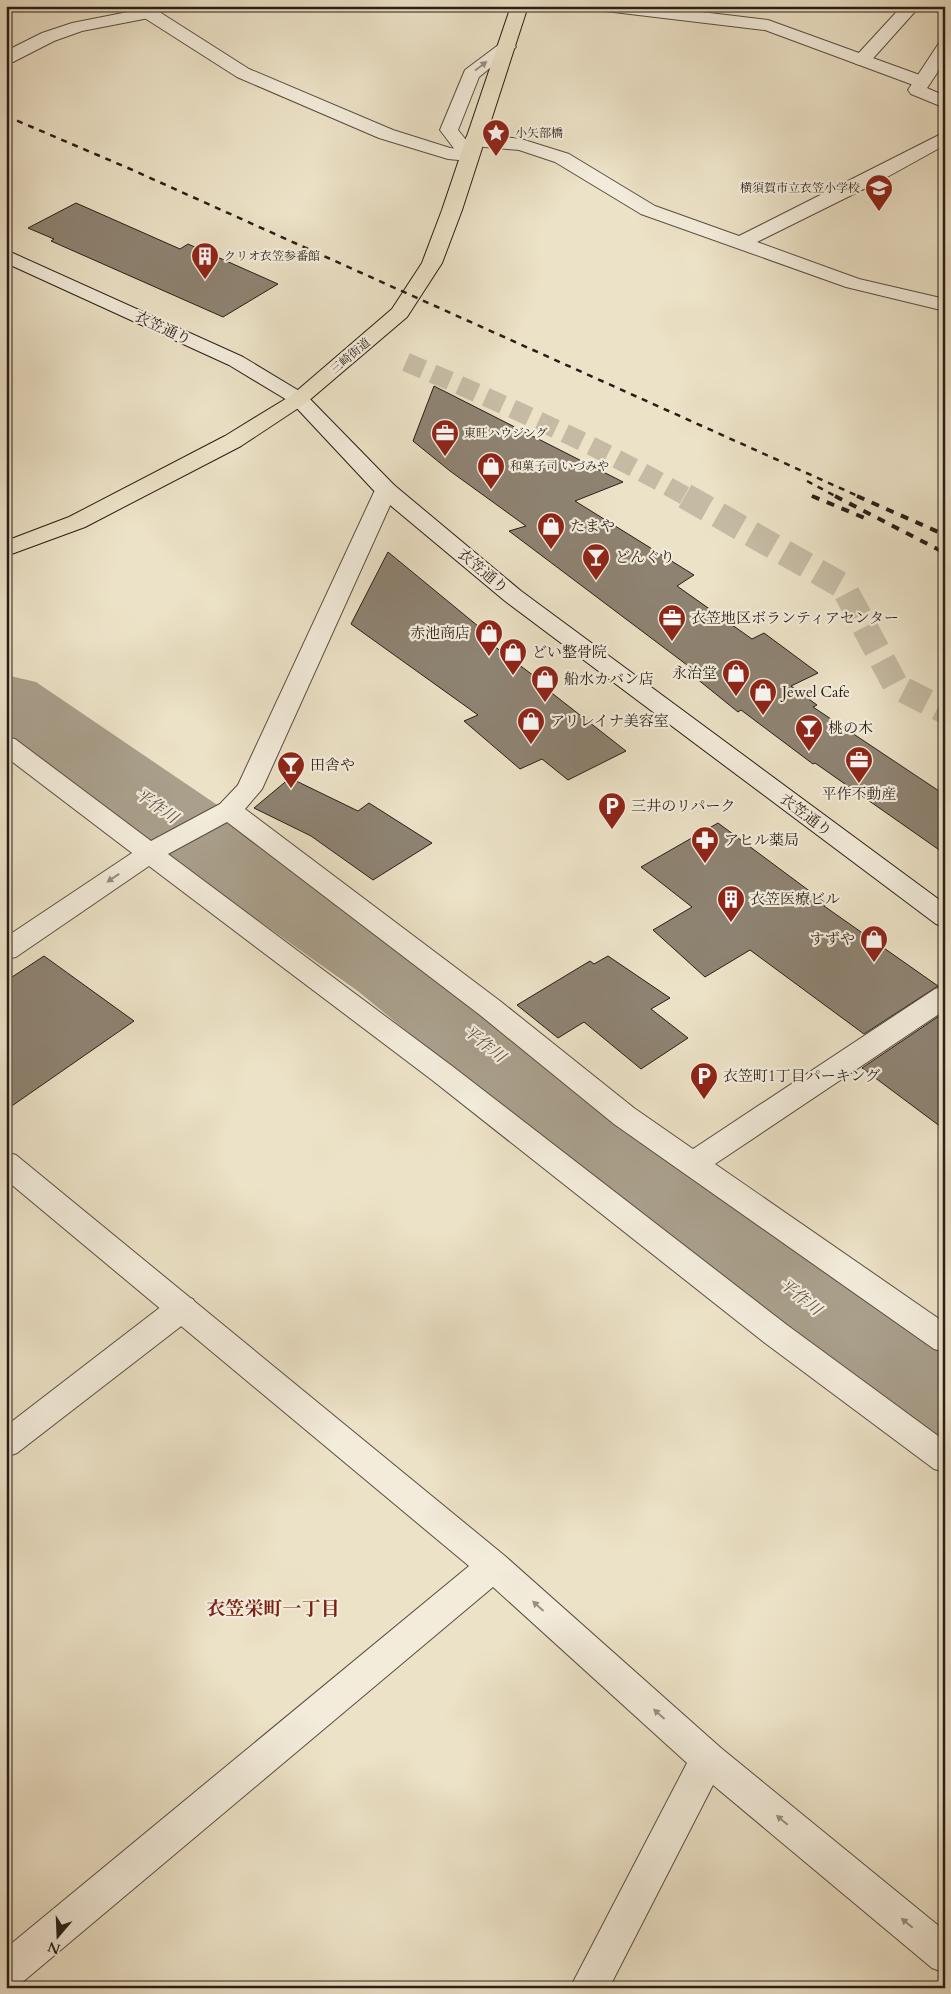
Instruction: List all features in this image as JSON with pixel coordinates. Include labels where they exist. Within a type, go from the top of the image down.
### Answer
[{"type":"main road","name":"三崎街道","points":[[6,549],[77,522],[233,441],[299,399],[400,313],[432,263],[452,210],[520,6]]},
{"type":"street","points":[[605,6],[768,25],[922,82]]},
{"type":"street","points":[[862,60],[912,6]]},
{"type":"street","points":[[7,58],[48,37],[144,8],[243,73],[386,134],[448,153],[472,147],[521,145],[562,158],[648,210],[853,283],[945,305]]},
{"type":"street","points":[[472,147],[449,130],[471,74],[507,47]]},
{"type":"street","points":[[945,47],[917,90],[945,103]]},
{"type":"street","points":[[742,242],[873,177],[945,137]]},
{"type":"street","name":"衣笠通り","points":[[6,256],[236,362],[299,399],[386,490],[513,596],[945,918]]},
{"type":"street","points":[[6,950],[152,851],[227,811],[249,789],[386,490]]},
{"type":"street","points":[[6,744],[152,851],[442,1073],[776,1334],[945,1459]]},
{"type":"street","points":[[227,811],[490,1008],[624,1116],[945,1340]]},
{"type":"street","points":[[693,1164],[945,996]]},
{"type":"street","points":[[6,1163],[493,1566],[708,1758],[945,1954]]},
{"type":"street","points":[[6,1444],[182,1308]]},
{"type":"street","points":[[6,1972],[493,1566]]},
{"type":"street","points":[[589,1988],[708,1758]]},
{"type":"building","points":[[76,203],[180,249],[188,244],[278,284],[223,317],[51,241],[54,239],[28,228]]},
{"type":"building","points":[[434,386],[623,482],[575,501],[694,575],[677,586],[752,639],[764,633],[818,673],[791,686],[817,705],[813,707],[945,795],[945,854],[815,763],[813,764],[741,710],[738,712],[686,670],[691,668],[509,531],[526,526],[450,471],[413,441]]},
{"type":"building","points":[[388,552],[484,631],[478,634],[542,682],[539,683],[626,751],[568,780],[542,759],[520,769],[464,721],[478,715],[351,624]]},
{"type":"building","points":[[290,778],[358,811],[369,803],[432,843],[373,880],[311,836],[254,808]]},
{"type":"building","points":[[718,823],[827,904],[824,906],[938,986],[864,1034],[750,950],[705,977],[653,930],[692,907],[641,867]]},
{"type":"building","points":[[44,956],[134,1021],[6,1110],[6,981]]},
{"type":"building","points":[[608,956],[670,998],[651,1009],[688,1038],[641,1069],[584,1022],[558,1038],[517,1005],[590,961],[594,964]]},
{"type":"building","points":[[945,1012],[945,1130],[862,1068]]},
{"type":"waterway","name":"平作川","points":[[6,701],[392,969],[945,1410]]},
{"type":"tunnel","points":[[406,362],[584,442],[687,497]]},
{"type":"tunnel","points":[[685,496],[843,586],[896,686],[945,711]]},
{"type":"railway","points":[[6,116],[128,168],[860,497]]},
{"type":"railway","points":[[807,481],[837,497]]},
{"type":"railway","points":[[814,497],[812,496],[867,519]]},
{"type":"railway","points":[[835,496],[945,553]]},
{"type":"railway","points":[[857,496],[945,535]]},
{"type":"place","name":"小矢部橋","points":[[496,157]]},
{"type":"place","name":"横須賀市立衣笠小学校","points":[[879,212]]},
{"type":"place","name":"クリオ衣笠参番館","points":[[205,280]]},
{"type":"place","name":"東旺ハウジング","points":[[445,457]]},
{"type":"place","name":"和菓子司 いづみや","points":[[491,490]]},
{"type":"place","name":"たまや","points":[[551,550]]},
{"type":"place","name":"どんぐり","points":[[596,581]]},
{"type":"place","name":"衣笠地区ボランティアセンター","points":[[672,642]]},
{"type":"place","name":"赤池商店","points":[[489,657]]},
{"type":"place","name":"どい整骨院","points":[[513,676]]},
{"type":"place","name":"永治堂","points":[[736,697]]},
{"type":"place","name":"船水カバン店","points":[[545,703]]},
{"type":"place","name":"Jewel Cafe","points":[[763,716]]},
{"type":"place","name":"アリレイナ美容室","points":[[531,745]]},
{"type":"place","name":"桃の木","points":[[809,752]]},
{"type":"place","name":"平作不動産","points":[[859,784]]},
{"type":"place","name":"田舎や","points":[[291,789]]},
{"type":"place","name":"三井のリパーク","points":[[612,830]]},
{"type":"place","name":"アヒル薬局","points":[[705,864]]},
{"type":"place","name":"衣笠医療ビル","points":[[731,923]]},
{"type":"place","name":"すずや","points":[[874,963]]},
{"type":"place","name":"衣笠町1丁目パーキング","points":[[704,1100]]},
{"type":"district","name":"衣笠栄町一丁目","points":[[273,1608]]}]
